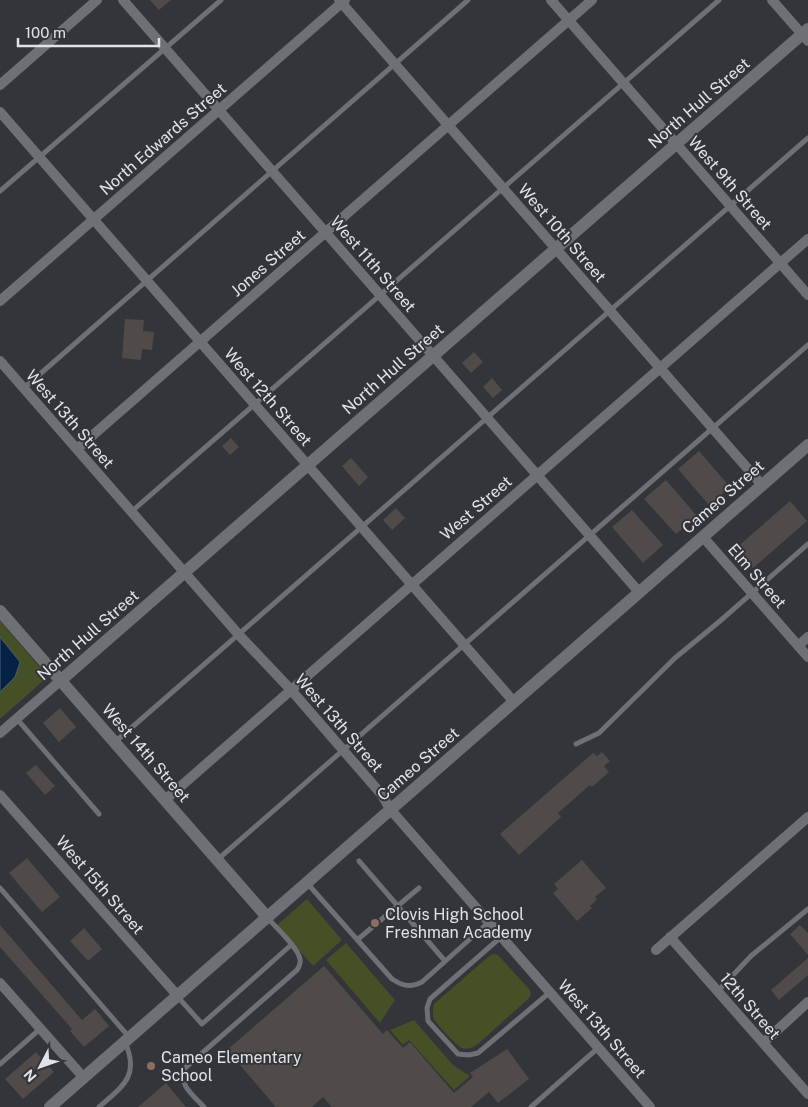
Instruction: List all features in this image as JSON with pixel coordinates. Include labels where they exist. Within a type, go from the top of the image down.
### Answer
[{"type":"street","points":[[0,85],[97,0]]},
{"type":"street","name":"West 11th Street","points":[[123,0],[639,592]]},
{"type":"street","name":"West 9th Street","points":[[551,0],[808,295]]},
{"type":"street","name":"Jones Street","points":[[77,449],[592,0]]},
{"type":"street","points":[[772,0],[806,35]]},
{"type":"street","name":"West 10th Street","points":[[342,1],[448,126],[762,485]]},
{"type":"street","name":"North Edwards Street","points":[[0,301],[342,1]]},
{"type":"street","name":"North Hull Street","points":[[0,733],[676,144],[806,35]]},
{"type":"street","name":"West 12th Street","points":[[0,112],[514,702]]},
{"type":"street","name":"West Street","points":[[165,800],[808,239]]},
{"type":"street","name":"West 13th Street","points":[[0,362],[239,635],[292,691],[382,795],[390,809],[500,937],[650,1107]]},
{"type":"street","name":"Cameo Street","points":[[50,1107],[808,445]]},
{"type":"street","name":"Elm Street","points":[[703,537],[808,657]]},
{"type":"street","name":"West 14th Street","points":[[0,611],[267,917]]},
{"type":"street","points":[[798,646],[808,637]]},
{"type":"street","name":"West 15th Street","points":[[0,795],[177,995]]},
{"type":"street","points":[[656,950],[808,818]]},
{"type":"street","name":"12th Street","points":[[670,937],[808,1093]]},
{"type":"street","points":[[0,983],[84,1078]]},
{"type":"street","points":[[763,1042],[808,1002]]},
{"type":"lane","points":[[0,191],[221,0]]},
{"type":"lane","points":[[24,389],[468,0]]},
{"type":"lane","points":[[131,512],[719,0]]},
{"type":"lane","points":[[114,742],[808,138]]},
{"type":"lane","points":[[217,860],[808,345]]},
{"type":"lane","points":[[576,744],[599,733],[675,658],[808,544]]},
{"type":"lane","points":[[16,719],[99,814]]},
{"type":"lane","points":[[359,861],[445,961]]},
{"type":"lane","points":[[306,882],[392,979],[405,986],[422,982],[489,922]]},
{"type":"lane","points":[[0,888],[127,1039],[130,1053],[129,1077],[124,1085],[99,1107]]},
{"type":"lane","points":[[357,940],[419,888]]},
{"type":"lane","points":[[718,991],[752,956],[808,909]]},
{"type":"lane","points":[[204,1107],[184,1085],[182,1072],[301,964],[300,957],[267,917]]},
{"type":"lane","points":[[500,937],[430,998],[427,1008],[428,1021],[458,1054],[469,1055],[478,1052],[549,992]]},
{"type":"lane","points":[[177,995],[202,1024],[291,946]]},
{"type":"lane","points":[[0,1064],[40,1029]]},
{"type":"lane","points":[[531,1107],[599,1048]]},
{"type":"green space","points":[[0,621],[44,672],[44,680],[0,719]]},
{"type":"green space","points":[[307,899],[342,940],[313,966],[277,925]]},
{"type":"green space","points":[[346,943],[395,1000],[380,1023],[326,960]]},
{"type":"green space","points":[[493,954],[498,955],[530,990],[531,995],[478,1044],[464,1049],[447,1035],[434,1019],[434,1004]]},
{"type":"green space","points":[[414,1020],[453,1065],[470,1076],[454,1090],[409,1040],[403,1045],[390,1030]]},
{"type":"water","points":[[0,637],[20,662],[15,677],[0,692]]},
{"type":"building","points":[[150,0],[171,0],[159,10]]},
{"type":"building","points":[[125,319],[144,320],[143,331],[154,332],[152,350],[142,349],[141,360],[122,358]]},
{"type":"building","points":[[474,352],[483,362],[471,373],[462,363]]},
{"type":"building","points":[[492,378],[502,390],[493,398],[483,387]]},
{"type":"building","points":[[231,438],[239,447],[230,455],[222,446]]},
{"type":"building","points":[[699,451],[730,487],[709,505],[678,469]]},
{"type":"building","points":[[351,458],[368,477],[359,486],[342,466]]},
{"type":"building","points":[[666,480],[697,516],[676,534],[644,499]]},
{"type":"building","points":[[790,501],[807,521],[753,568],[735,549]]},
{"type":"building","points":[[396,508],[405,518],[392,530],[383,520]]},
{"type":"building","points":[[632,510],[663,545],[643,563],[612,527]]},
{"type":"building","points":[[60,708],[76,727],[59,742],[43,723]]},
{"type":"building","points":[[602,752],[610,761],[604,766],[609,772],[592,787],[590,785],[558,813],[561,817],[519,855],[500,834],[593,753],[597,756]]},
{"type":"building","points":[[36,765],[55,786],[45,795],[26,773]]},
{"type":"building","points":[[27,858],[60,897],[42,912],[9,873]]},
{"type":"building","points":[[582,860],[606,888],[595,897],[597,899],[590,906],[592,908],[577,921],[553,893],[558,889],[554,884]]},
{"type":"building","points":[[0,925],[82,1020],[95,1009],[109,1026],[84,1047],[70,1031],[72,1029],[0,947]]},
{"type":"building","points":[[800,925],[808,933],[808,955],[790,934]]},
{"type":"building","points":[[84,928],[102,949],[88,961],[70,941]]},
{"type":"building","points":[[808,958],[808,975],[779,1000],[771,990]]},
{"type":"building","points":[[324,966],[383,1034],[387,1030],[403,1048],[410,1042],[454,1093],[473,1077],[470,1073],[507,1049],[529,1079],[498,1103],[489,1092],[471,1107],[332,1107],[323,1097],[312,1107],[276,1107],[227,1050]]},
{"type":"building","points":[[36,1052],[54,1072],[23,1099],[5,1079]]},
{"type":"building","points":[[166,1083],[186,1107],[138,1107]]},
{"type":"place","name":"Clovis High School Freshman Academy","points":[[375,923]]},
{"type":"place","name":"Cameo Elementary School","points":[[151,1066]]}]
